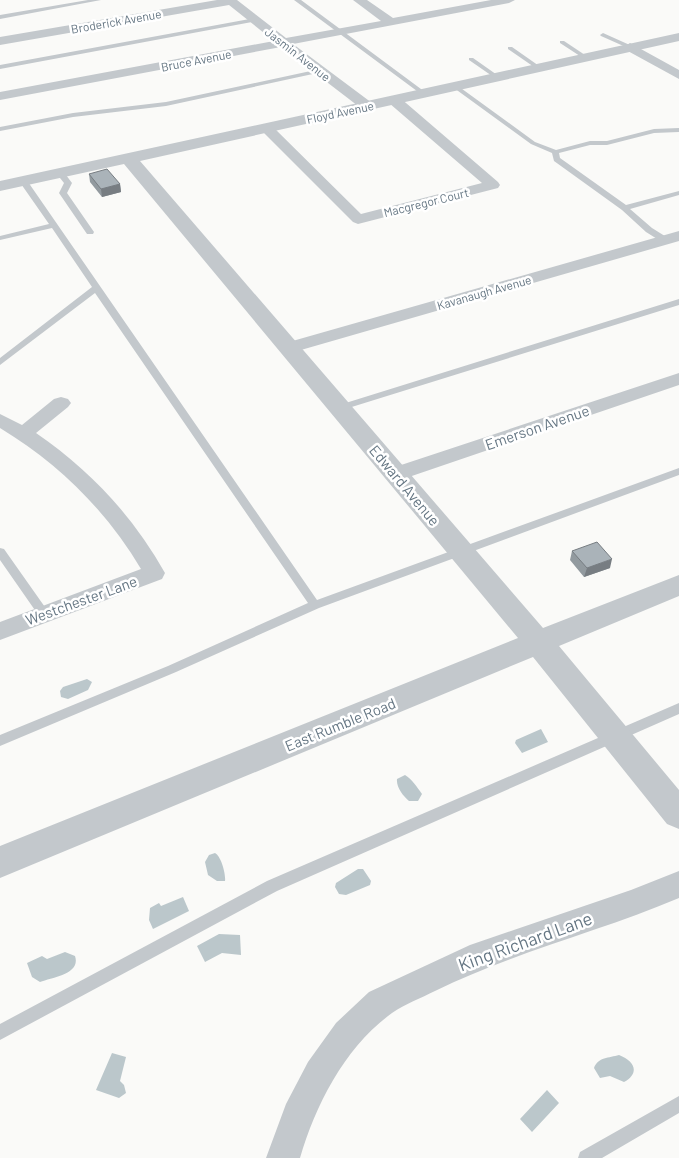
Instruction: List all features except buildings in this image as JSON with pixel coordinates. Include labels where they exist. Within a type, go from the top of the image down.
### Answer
[{"type":"street","name":"Jasmin Avenue","points":[[231,0],[367,106]]},
{"type":"street","name":"Broderick Avenue","points":[[0,41],[231,0]]},
{"type":"street","points":[[359,0],[391,22]]},
{"type":"street","name":"Bruce Avenue","points":[[0,96],[509,0]]},
{"type":"street","name":"Floyd Avenue","points":[[0,186],[678,38]]},
{"type":"street","points":[[630,47],[679,75]]},
{"type":"street","name":"Macgregor Court","points":[[266,128],[358,219],[493,185],[394,100]]},
{"type":"street","name":"Edward Avenue","points":[[128,158],[461,551],[679,814]]},
{"type":"street","name":"Kavanaugh Avenue","points":[[288,348],[672,238]]},
{"type":"street","name":"Emerson Avenue","points":[[396,474],[679,379]]},
{"type":"street","points":[[23,434],[61,402]]},
{"type":"street","name":"Westchester Lane","points":[[0,420],[44,447],[90,487],[121,522],[154,573],[42,613],[0,631]]},
{"type":"street","name":"East Rumble Road","points":[[0,862],[679,585]]},
{"type":"street","name":"King Richard Lane","points":[[283,1158],[306,1096],[324,1066],[347,1035],[381,1003],[450,968],[507,944],[617,908],[679,884]]},
{"type":"lane","points":[[0,17],[98,0]]},
{"type":"lane","points":[[297,0],[423,94]]},
{"type":"lane","points":[[0,67],[255,20]]},
{"type":"lane","points":[[604,35],[630,47]]},
{"type":"lane","points":[[562,42],[585,57]]},
{"type":"lane","points":[[510,48],[539,68]]},
{"type":"lane","points":[[471,59],[497,77]]},
{"type":"lane","points":[[0,130],[73,114],[166,104],[320,71]]},
{"type":"lane","points":[[456,86],[533,143],[555,152],[590,143],[607,143],[654,131],[679,130]]},
{"type":"lane","points":[[555,152],[558,159],[625,208],[649,230],[672,238]]},
{"type":"lane","points":[[60,173],[68,183],[63,194],[90,232]]},
{"type":"lane","points":[[23,181],[51,226],[160,378],[315,605]]},
{"type":"lane","points":[[625,208],[679,193]]},
{"type":"lane","points":[[0,238],[51,226]]},
{"type":"lane","points":[[0,362],[96,288]]},
{"type":"lane","points":[[339,408],[679,302]]},
{"type":"lane","points":[[0,741],[172,669],[315,605],[679,471]]},
{"type":"lane","points":[[0,552],[42,613]]},
{"type":"lane","points":[[0,1032],[272,886],[679,708]]},
{"type":"lane","points":[[586,1158],[679,1104]]},
{"type":"shaded area","points":[[87,679],[92,682],[88,690],[68,699],[61,697],[60,691],[63,687]]},
{"type":"shaded area","points":[[541,729],[548,742],[522,753],[515,743],[516,740]]},
{"type":"shaded area","points":[[405,775],[422,794],[418,801],[409,801],[399,788],[397,779]]},
{"type":"shaded area","points":[[215,853],[223,866],[225,881],[217,881],[208,875],[205,862],[209,855]]},
{"type":"shaded area","points":[[358,869],[363,869],[371,881],[370,885],[346,895],[339,894],[335,887],[336,883]]},
{"type":"shaded area","points":[[183,897],[189,911],[153,929],[149,920],[150,908],[159,903],[161,906]]},
{"type":"shaded area","points":[[219,934],[240,935],[241,955],[222,953],[205,962],[197,946]]},
{"type":"shaded area","points":[[65,952],[75,956],[76,962],[70,971],[40,982],[32,977],[27,963],[42,956],[47,959]]},
{"type":"shaded area","points":[[112,1053],[126,1057],[120,1081],[124,1085],[126,1093],[119,1098],[96,1090]]},
{"type":"shaded area","points":[[619,1055],[629,1060],[634,1067],[634,1071],[629,1079],[624,1082],[610,1076],[600,1078],[594,1068],[596,1064],[604,1058]]},
{"type":"shaded area","points":[[547,1090],[559,1103],[532,1132],[520,1119]]}]
